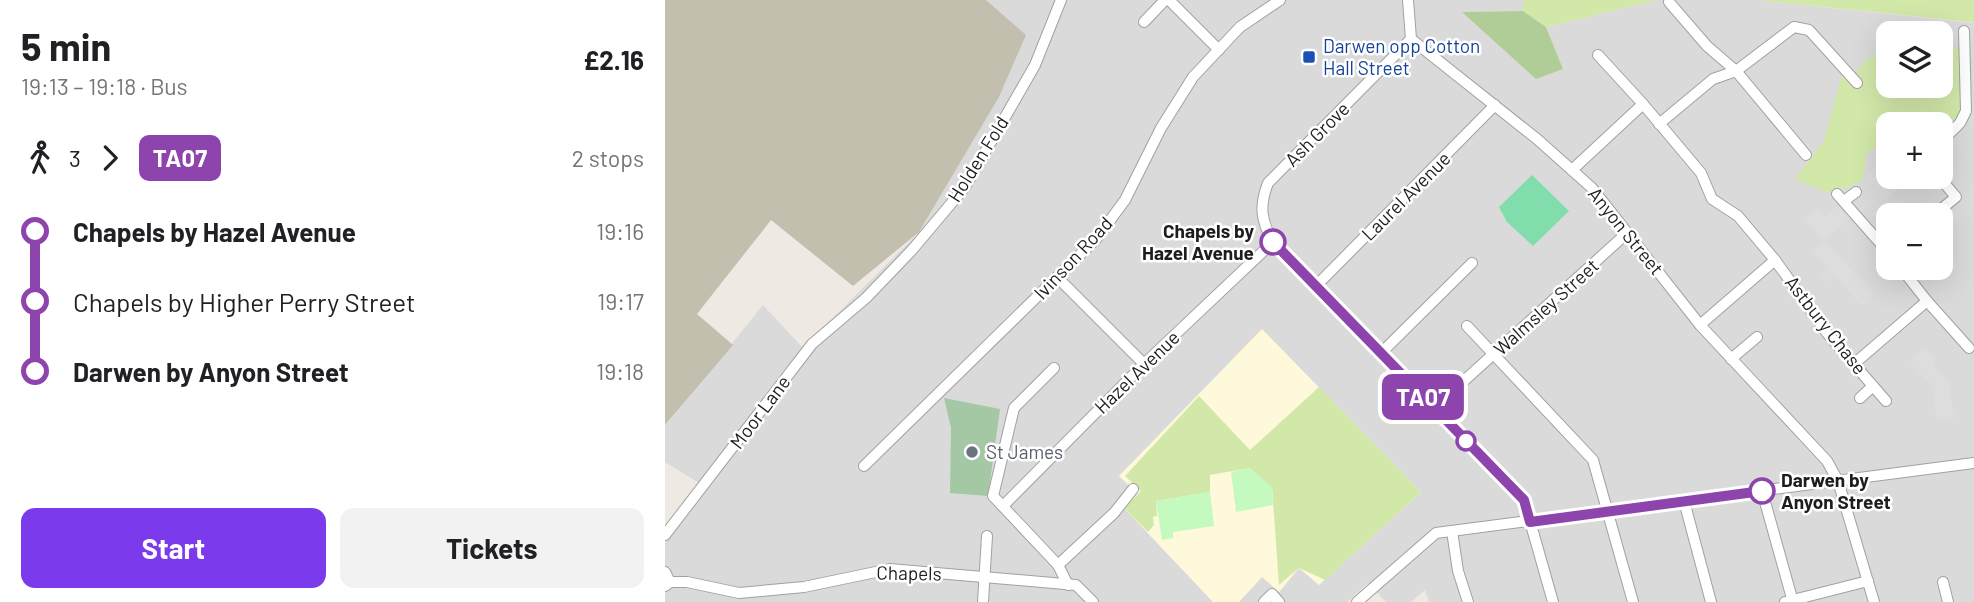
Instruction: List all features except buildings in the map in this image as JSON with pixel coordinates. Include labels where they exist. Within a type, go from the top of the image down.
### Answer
[{"type":"street","name":"Holden Fold","points":[[866,298],[912,250],[965,187],[1035,65],[1061,0]]},
{"type":"street","points":[[1144,22],[1167,0],[1219,50]]},
{"type":"street","name":"Ivinson Road","points":[[864,466],[1097,238],[1125,200],[1161,128],[1193,77],[1240,27],[1280,0]]},
{"type":"street","points":[[1408,0],[1411,39]]},
{"type":"street","points":[[1669,2],[1707,46],[1736,71],[1806,155]]},
{"type":"street","points":[[1659,124],[1713,79],[1736,71],[1788,29],[1804,27],[1857,83]]},
{"type":"street","points":[[1953,40],[1964,36],[1966,111],[1953,130]]},
{"type":"street","name":"Anyon Street","points":[[1411,39],[1495,105],[1593,188],[1700,325],[1827,461],[1838,481],[1874,602]]},
{"type":"street","name":"Ash Grove","points":[[1273,242],[1263,224],[1261,202],[1268,183],[1411,39]]},
{"type":"street","points":[[1598,55],[1701,173],[1712,199],[1738,216],[1775,260]]},
{"type":"street","points":[[1572,170],[1643,104]]},
{"type":"street","name":"Laurel Avenue","points":[[1317,286],[1495,105]]},
{"type":"street","points":[[1949,189],[1956,197],[1949,203]]},
{"type":"street","points":[[1856,192],[1841,198],[1876,238]]},
{"type":"street","name":"Walmsley Street","points":[[1434,408],[1627,233]]},
{"type":"street","points":[[1273,242],[1524,500],[1553,602]]},
{"type":"street","name":"Hazel Avenue","points":[[1004,505],[1144,364],[1273,242]]},
{"type":"street","name":"Astbury Chase","points":[[1700,325],[1775,260],[1827,333],[1886,401]]},
{"type":"street","points":[[1381,354],[1472,263]]},
{"type":"street","points":[[1057,277],[1144,364]]},
{"type":"street","points":[[1911,280],[1969,348]]},
{"type":"street","name":"Moor Lane","points":[[665,535],[812,344],[866,298]]},
{"type":"street","points":[[1855,363],[1927,300]]},
{"type":"street","points":[[1467,326],[1593,460],[1633,602]]},
{"type":"street","points":[[1731,359],[1757,337]]},
{"type":"street","points":[[1054,368],[1014,408],[993,496],[1058,565],[1068,585],[1076,585],[1093,602]]},
{"type":"street","points":[[1860,398],[1873,386]]},
{"type":"street","points":[[1357,602],[1436,533],[1974,463]]},
{"type":"street","points":[[1058,565],[1114,513],[1133,489]]},
{"type":"street","points":[[1762,491],[1790,601],[1868,580]]},
{"type":"street","points":[[1684,501],[1711,602]]},
{"type":"street","points":[[1452,531],[1458,571],[1468,602]]},
{"type":"street","points":[[983,602],[987,536]]},
{"type":"street","name":"Chapels","points":[[667,580],[709,584],[739,593],[804,587],[879,570],[1068,585]]},
{"type":"street","points":[[1943,582],[1948,602]]},
{"type":"street","points":[[1264,602],[1272,594],[1279,602]]},
{"type":"shaded area","points":[[665,0],[986,0],[1026,35],[999,97],[919,232],[853,286],[771,220],[697,314],[733,345],[665,425]]},
{"type":"shaded area","points":[[986,0],[1523,0],[1523,11],[1462,12],[1563,69],[1546,27],[1658,0],[1756,0],[1974,23],[1974,602],[1429,602],[1425,590],[1411,602],[1386,602],[1368,583],[1347,602],[665,602],[665,535],[704,486],[665,462],[665,426],[763,305],[806,351],[821,330],[919,232],[999,97],[1025,35]]},
{"type":"shaded area","points":[[1876,167],[1876,188],[1866,176]]},
{"type":"shaded area","points":[[1877,189],[1898,189],[1886,200]]},
{"type":"shaded area","points":[[1838,206],[1849,219],[1824,241],[1805,220],[1818,208],[1825,217]]},
{"type":"shaded area","points":[[1826,241],[1874,294],[1861,306],[1835,275],[1827,282],[1821,276],[1828,269],[1813,252]]},
{"type":"shaded area","points":[[1262,329],[1421,492],[1319,585],[1299,568],[1279,592],[1262,577],[1239,602],[1213,602],[1124,508],[1137,493],[1119,476]]},
{"type":"shaded area","points":[[1925,347],[1936,360],[1933,364],[1949,382],[1954,419],[1936,420],[1933,387],[1909,361]]},
{"type":"green space","points":[[1523,0],[1658,0],[1546,27],[1523,11]]},
{"type":"green space","points":[[1756,0],[1974,0],[1974,23],[1971,22]]},
{"type":"green space","points":[[1523,11],[1546,27],[1563,69],[1536,79],[1462,12]]},
{"type":"green space","points":[[1953,48],[1959,49],[1961,112],[1953,120],[1953,112],[1876,112],[1876,147],[1867,154],[1863,179],[1846,189],[1840,187],[1830,193],[1795,179],[1824,141],[1842,75],[1851,83],[1861,84],[1856,73],[1864,62],[1876,54],[1876,98],[1953,98]]},
{"type":"green space","points":[[1532,175],[1569,211],[1533,246],[1507,222],[1499,207]]},
{"type":"green space","points":[[1319,387],[1421,492],[1325,580],[1299,568],[1279,585],[1272,488],[1250,468],[1210,475],[1210,492],[1156,501],[1157,516],[1153,517],[1154,525],[1148,532],[1124,508],[1141,491],[1125,476],[1199,396],[1250,450]]},
{"type":"green space","points":[[944,398],[1000,409],[988,496],[950,493],[951,428]]},
{"type":"green space","points":[[1250,468],[1272,487],[1273,505],[1236,512],[1231,472]]},
{"type":"green space","points":[[1210,492],[1214,526],[1173,532],[1173,538],[1162,540],[1156,501]]},
{"type":"bus line","name":"TA07","points":[[1273,242],[1524,500],[1530,522],[1762,491]]},
{"type":"place","name":"Darwen opp Cotton Hall Street","points":[[1309,57]]},
{"type":"place","name":"Chapels by Hazel Avenue","points":[[1273,242]]},
{"type":"place","name":"St James","points":[[972,452]]},
{"type":"place","name":"Darwen by Anyon Street","points":[[1762,491]]}]
